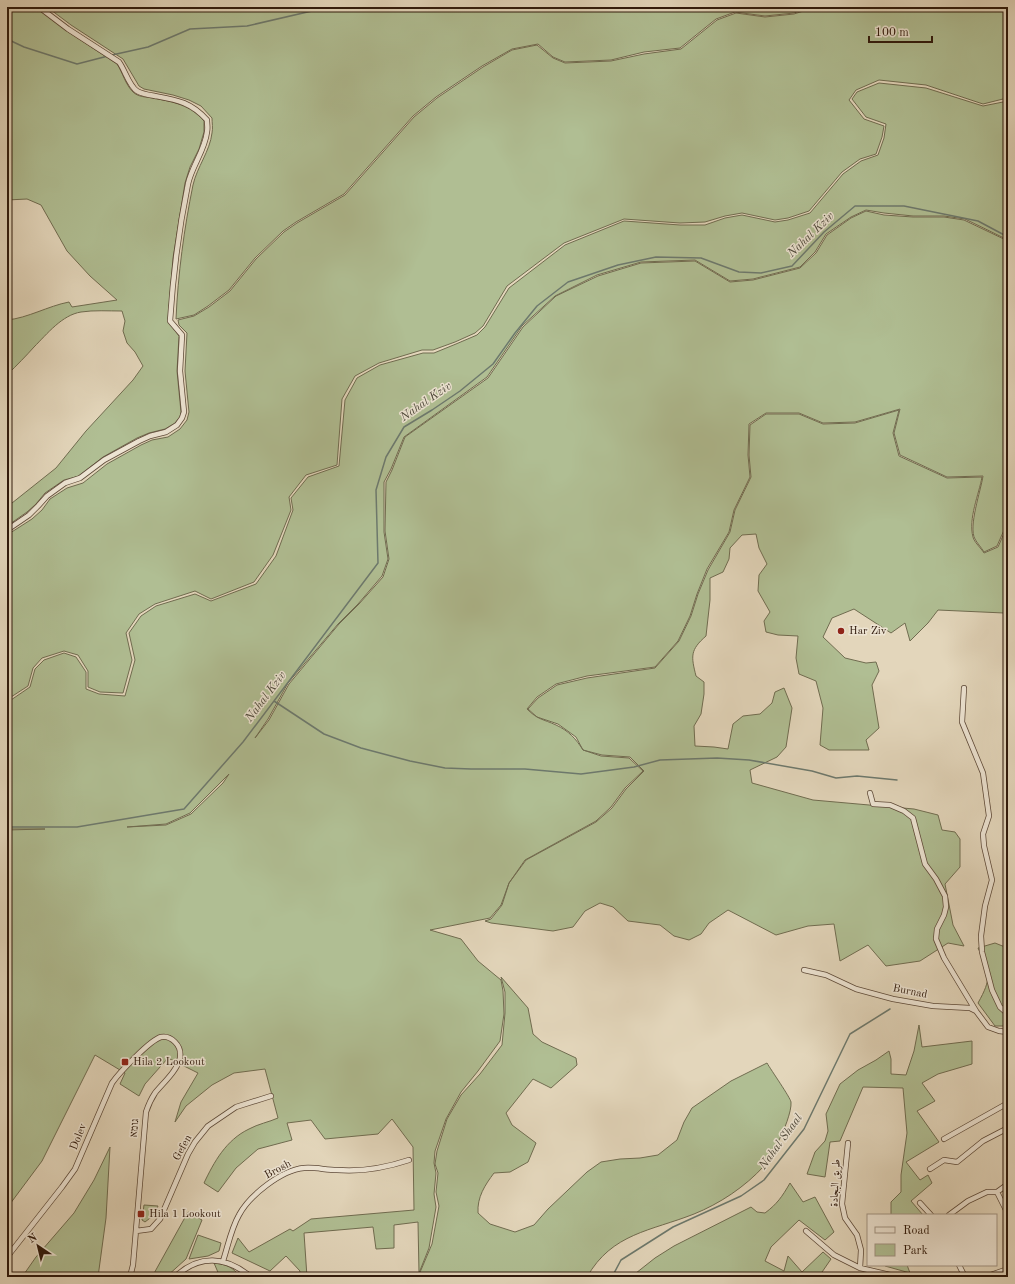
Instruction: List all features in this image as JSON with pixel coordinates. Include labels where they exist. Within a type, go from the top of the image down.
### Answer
[{"type":"street","points":[[7,530],[29,515],[47,496],[65,483],[80,478],[104,460],[138,441],[166,432],[177,425],[182,418],[184,412],[180,370],[182,335],[170,321],[172,290],[188,183],[192,168],[201,151],[207,133],[207,120],[198,110],[187,104],[172,99],[142,94],[136,90],[129,81],[125,70],[119,62],[68,29],[39,7]]},
{"type":"street","points":[[964,688],[962,722],[983,773],[990,816],[983,834],[992,880],[985,906],[981,936],[982,952],[992,990],[1000,1007],[1008,1014]]},
{"type":"street","points":[[870,793],[874,804],[890,805],[904,811],[913,818],[924,864],[936,879],[945,896],[946,907],[937,929],[936,939],[944,958],[976,1011],[988,1027],[999,1031],[1008,1032]]},
{"type":"street","name":"Burnad","points":[[804,970],[826,975],[856,989],[893,999],[933,1006],[970,1008],[976,1011]]},
{"type":"street","name":"Dolev","points":[[7,1257],[75,1169],[112,1083],[151,1043],[162,1037],[172,1039]]},
{"type":"street","name":"גומא","points":[[130,1277],[133,1265],[146,1112],[154,1095],[179,1062],[179,1048],[172,1039]]},
{"type":"street","name":"Gefen","points":[[136,1231],[151,1229],[160,1219],[188,1154],[195,1142],[208,1126],[236,1107],[271,1096]]},
{"type":"street","points":[[944,1139],[1008,1103]]},
{"type":"street","points":[[930,1169],[944,1160],[957,1162],[983,1141],[1008,1128]]},
{"type":"street","name":"طريق البجادة","points":[[848,1143],[842,1204],[844,1218],[857,1235],[861,1250],[860,1268]]},
{"type":"street","name":"Brosh","points":[[223,1261],[235,1222],[243,1209],[265,1187],[280,1177],[290,1172],[305,1168],[364,1170],[389,1166],[409,1160]]},
{"type":"street","points":[[950,1214],[968,1201],[987,1192],[997,1192],[1008,1184]]},
{"type":"street","points":[[997,1192],[1008,1214]]},
{"type":"street","points":[[920,1204],[930,1214]]},
{"type":"street","points":[[806,1231],[834,1255],[860,1268],[899,1277]]},
{"type":"street","points":[[175,1277],[185,1268],[209,1260],[223,1261],[240,1269],[251,1277]]},
{"type":"street","points":[[960,1266],[965,1277]]},
{"type":"street","points":[[985,1277],[1008,1269]]},
{"type":"green space","points":[[7,7],[35,7],[67,31],[117,64],[128,86],[135,94],[175,103],[193,111],[204,121],[204,132],[199,149],[190,167],[185,183],[173,258],[168,321],[179,336],[177,371],[181,412],[180,417],[175,423],[165,429],[137,438],[103,457],[79,476],[64,480],[45,493],[27,512],[7,526],[7,507],[56,468],[86,431],[133,380],[143,366],[135,352],[127,343],[123,331],[125,321],[122,311],[91,311],[74,314],[61,321],[8,374],[7,373],[7,320],[23,317],[69,302],[72,307],[117,300],[90,276],[67,251],[41,205],[27,199],[7,200]]},
{"type":"green space","points":[[47,7],[812,7],[794,13],[765,16],[735,12],[716,19],[680,48],[644,52],[611,60],[565,62],[553,57],[538,44],[512,49],[482,66],[436,97],[413,116],[344,194],[283,231],[255,258],[229,290],[194,315],[176,319],[184,235],[193,185],[211,140],[212,118],[201,106],[189,100],[144,89],[139,86],[123,59],[71,25]]},
{"type":"green space","points":[[816,7],[1008,7],[1008,101],[1003,99],[983,104],[926,85],[879,80],[856,90],[849,100],[864,119],[884,126],[876,154],[860,159],[842,172],[809,211],[788,218],[775,220],[742,213],[705,222],[680,223],[624,219],[564,243],[507,286],[483,326],[475,333],[433,350],[422,350],[379,363],[355,376],[342,399],[337,465],[306,475],[289,497],[291,510],[273,555],[254,582],[211,599],[195,591],[155,604],[139,614],[126,633],[132,660],[123,693],[100,692],[88,687],[88,671],[78,655],[64,651],[42,658],[33,668],[28,686],[11,697],[7,696],[7,535],[32,519],[42,510],[50,499],[67,488],[83,483],[107,464],[141,445],[152,440],[168,437],[180,429],[187,420],[189,412],[185,371],[187,333],[179,325],[178,320],[194,316],[209,307],[230,291],[256,259],[284,232],[345,195],[414,117],[437,98],[483,67],[512,50],[537,45],[553,58],[565,63],[611,61],[644,54],[681,49],[717,20],[736,13],[765,17],[794,14]]},
{"type":"green space","points":[[879,83],[926,88],[983,106],[1003,102],[1008,104],[1008,240],[965,219],[944,216],[913,216],[866,210],[851,217],[826,234],[815,252],[800,267],[753,279],[730,281],[695,260],[641,262],[597,275],[555,296],[522,326],[487,377],[404,437],[384,482],[384,532],[388,559],[382,576],[358,604],[338,624],[288,683],[268,719],[255,738],[269,720],[289,684],[339,624],[359,604],[383,577],[389,559],[385,531],[386,482],[405,437],[488,378],[523,327],[556,296],[598,276],[641,263],[695,261],[730,282],[753,280],[800,268],[816,253],[827,235],[851,218],[866,211],[884,215],[913,217],[944,217],[964,220],[1008,241],[1008,521],[997,546],[984,552],[976,541],[973,533],[974,517],[983,476],[947,477],[900,455],[894,433],[900,409],[855,422],[823,423],[799,413],[766,413],[749,424],[748,455],[750,477],[734,510],[729,532],[707,569],[690,616],[678,641],[655,667],[587,676],[556,684],[537,697],[527,709],[538,717],[565,730],[575,739],[583,750],[601,756],[629,758],[643,771],[625,788],[611,807],[596,821],[525,860],[509,883],[501,905],[490,918],[430,930],[461,939],[478,961],[501,980],[504,1014],[500,1041],[461,1092],[446,1119],[435,1151],[434,1163],[436,1173],[434,1194],[436,1207],[429,1248],[419,1273],[418,1222],[394,1225],[394,1248],[376,1249],[373,1227],[304,1233],[307,1277],[299,1277],[300,1271],[286,1256],[270,1271],[232,1253],[238,1238],[249,1252],[290,1229],[293,1231],[311,1219],[414,1210],[413,1147],[392,1119],[378,1134],[325,1139],[311,1120],[287,1123],[292,1140],[258,1149],[236,1168],[218,1192],[204,1183],[212,1167],[227,1145],[252,1127],[278,1118],[265,1069],[234,1073],[212,1085],[186,1106],[175,1122],[181,1102],[198,1073],[168,1058],[145,1084],[139,1096],[120,1084],[125,1073],[95,1055],[42,1161],[7,1208],[7,830],[45,829],[7,829],[7,699],[11,700],[30,687],[35,669],[44,660],[64,653],[76,657],[86,672],[86,689],[99,694],[125,696],[135,660],[129,633],[141,616],[156,606],[195,594],[211,601],[256,584],[276,556],[293,510],[291,498],[308,477],[339,466],[345,400],[357,378],[380,365],[423,353],[434,353],[477,335],[485,327],[509,288],[565,245],[624,221],[680,225],[705,225],[725,218],[742,215],[775,222],[788,220],[810,213],[843,174],[861,161],[878,155],[884,138],[886,124],[866,117],[852,99],[857,92]],"holes":[[[229,774],[223,783],[191,814],[166,825],[127,827],[166,824],[190,813]]]},
{"type":"green space","points":[[899,410],[893,433],[899,456],[947,478],[982,477],[973,515],[972,530],[976,543],[984,553],[998,547],[1008,524],[1008,649],[1004,613],[938,610],[928,623],[910,641],[905,623],[891,633],[854,609],[832,618],[823,637],[845,658],[866,663],[876,662],[879,671],[872,685],[879,728],[866,740],[869,750],[829,750],[820,745],[823,708],[816,681],[799,674],[796,658],[798,636],[778,635],[766,632],[764,621],[770,612],[758,591],[759,575],[767,564],[759,548],[756,534],[742,535],[730,548],[729,559],[723,572],[710,578],[710,600],[706,636],[697,645],[693,654],[693,663],[696,676],[704,682],[701,714],[694,726],[695,746],[728,749],[733,724],[743,716],[760,714],[772,703],[775,692],[784,688],[792,708],[786,747],[777,757],[750,770],[752,783],[813,800],[914,809],[938,815],[942,830],[955,832],[960,839],[960,867],[945,884],[953,925],[964,946],[948,943],[920,961],[886,966],[868,945],[840,961],[834,924],[808,926],[776,935],[728,910],[709,923],[701,934],[689,940],[674,936],[660,925],[628,921],[613,907],[600,903],[585,911],[573,927],[553,931],[485,921],[491,919],[502,905],[509,883],[526,860],[596,822],[612,808],[626,789],[644,771],[630,757],[602,755],[583,750],[576,737],[558,724],[537,717],[528,709],[538,698],[557,685],[587,678],[655,668],[679,641],[691,616],[708,570],[730,532],[735,510],[751,477],[749,455],[750,425],[766,414],[799,414],[823,424],[855,423]]},
{"type":"green space","points":[[995,943],[1005,947],[1008,945],[1008,1026],[995,1026],[978,1003],[986,987],[988,976],[985,964],[978,948]]},
{"type":"green space","points":[[501,977],[528,1008],[533,1034],[542,1042],[576,1058],[577,1065],[551,1088],[533,1079],[506,1113],[512,1125],[536,1143],[528,1162],[510,1172],[494,1173],[485,1187],[480,1196],[478,1213],[490,1224],[515,1232],[534,1225],[548,1209],[587,1172],[601,1162],[658,1155],[677,1140],[684,1122],[692,1108],[731,1081],[767,1063],[791,1102],[791,1106],[785,1127],[776,1147],[764,1166],[740,1188],[713,1205],[694,1214],[634,1235],[621,1242],[608,1251],[597,1262],[587,1277],[418,1277],[432,1244],[439,1206],[436,1192],[438,1173],[435,1164],[437,1151],[447,1119],[461,1095],[480,1074],[502,1045],[505,992]]},
{"type":"green space","points":[[919,1025],[922,1047],[972,1041],[972,1064],[938,1074],[922,1083],[935,1101],[917,1111],[939,1142],[906,1162],[920,1180],[928,1175],[932,1183],[911,1201],[922,1214],[891,1214],[891,1202],[901,1192],[901,1175],[907,1133],[903,1088],[863,1087],[840,1141],[830,1142],[825,1177],[807,1174],[815,1152],[825,1141],[828,1131],[826,1114],[840,1084],[858,1070],[889,1051],[891,1059],[891,1074],[906,1075],[914,1051]]},
{"type":"green space","points":[[110,1147],[106,1218],[98,1277],[22,1277],[36,1257],[74,1213],[94,1180]]},
{"type":"green space","points":[[790,1183],[803,1202],[815,1197],[834,1232],[825,1240],[799,1220],[771,1247],[765,1261],[784,1271],[788,1256],[802,1272],[823,1252],[831,1259],[820,1275],[824,1277],[631,1277],[655,1258],[674,1246],[751,1207],[757,1212],[765,1213],[779,1200]]},
{"type":"green space","points":[[144,1205],[158,1206],[154,1215],[145,1222],[142,1220]]},
{"type":"green space","points":[[188,1212],[202,1220],[186,1259],[166,1277],[152,1277]]},
{"type":"green space","points":[[198,1235],[221,1243],[219,1251],[208,1256],[189,1259]]},
{"type":"green space","points":[[214,1263],[229,1267],[237,1273],[236,1277],[220,1277]]},
{"type":"green space","points":[[885,1266],[907,1266],[910,1273]]},
{"type":"waterway","points":[[112,55],[148,47],[190,29],[247,26],[329,7]]},
{"type":"waterway","points":[[7,39],[24,47],[77,64],[108,56]]},
{"type":"waterway","name":"Nahal Kziv","points":[[7,827],[77,827],[184,809],[243,742],[378,563],[376,490],[386,457],[404,427],[460,391],[493,364],[515,333],[537,306],[568,282],[618,265],[656,257],[701,258],[739,272],[761,273],[792,266],[824,232],[855,206],[904,206],[978,221],[1008,237]]},
{"type":"waterway","points":[[274,701],[324,734],[361,748],[410,761],[445,768],[525,769],[581,774],[634,767],[660,760],[717,758],[749,760],[812,771],[836,778],[857,776],[897,780]]},
{"type":"waterway","name":"Nahal Shaal","points":[[612,1277],[621,1260],[673,1227],[741,1196],[764,1180],[804,1129],[850,1034],[890,1009]]},
{"type":"place","name":"Har Ziv","points":[[841,631]]},
{"type":"place","name":"Hila 2 Lookout","points":[[125,1062]]},
{"type":"place","name":"Hila 1 Lookout","points":[[141,1214]]}]
